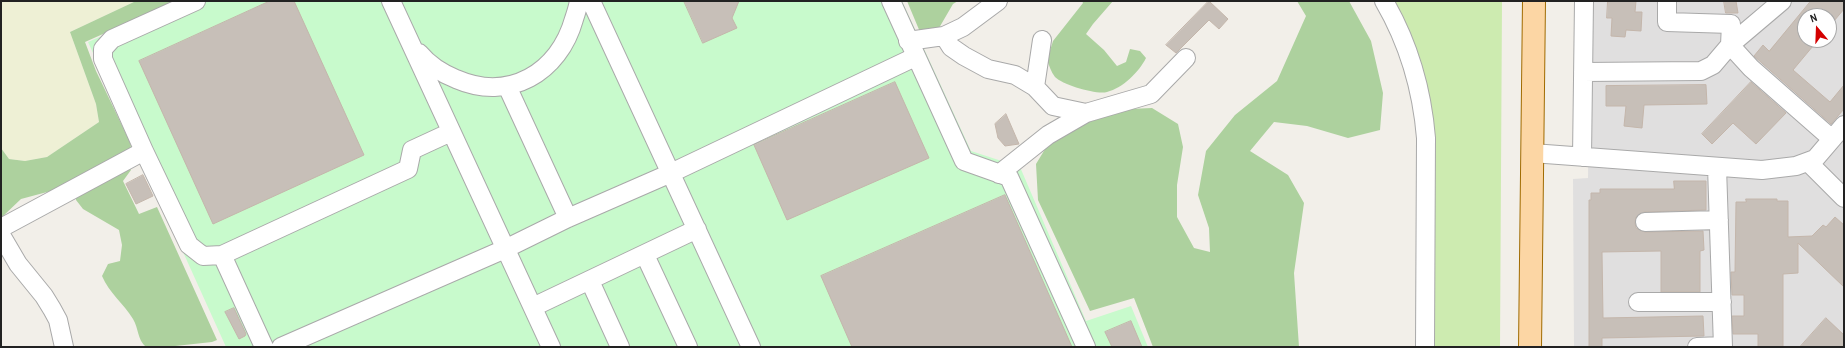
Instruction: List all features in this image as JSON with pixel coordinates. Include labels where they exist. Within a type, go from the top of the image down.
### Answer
[{"type":"main road","points":[[1530,347],[1534,1]]},
{"type":"street","points":[[196,1],[112,40],[102,49],[103,59],[144,151],[189,245],[203,256],[222,255],[408,169],[412,150],[451,132]]},
{"type":"street","points":[[391,1],[551,347]]},
{"type":"street","points":[[405,1],[410,40],[429,63],[439,71],[451,76],[476,85],[489,87],[507,86],[527,79],[549,64],[560,52],[571,31],[579,1]]},
{"type":"street","points":[[591,1],[751,347]]},
{"type":"street","points":[[891,1],[964,161],[1009,177],[1086,347]]},
{"type":"street","points":[[908,41],[944,36],[963,27],[998,1]]},
{"type":"street","points":[[1582,157],[1584,1]]},
{"type":"street","points":[[1667,1],[1667,22],[1730,24],[1730,45],[1751,68],[1832,140]]},
{"type":"street","points":[[1583,72],[1701,71],[1712,65],[1730,45],[1782,1]]},
{"type":"street","points":[[1386,4],[1410,58],[1419,84],[1424,110],[1426,138],[1425,347]]},
{"type":"street","points":[[944,36],[951,47],[988,69],[1015,74],[1035,88],[1053,106],[1086,113]]},
{"type":"street","points":[[1035,88],[1042,40]]},
{"type":"street","points":[[281,347],[505,249],[568,218],[670,173],[916,57]]},
{"type":"street","points":[[999,174],[1048,135],[1086,113],[1151,94],[1186,58]]},
{"type":"street","points":[[507,86],[568,218]]},
{"type":"street","points":[[1532,153],[1762,170],[1796,166],[1815,159],[1844,125]]},
{"type":"street","points":[[1,228],[144,151]]},
{"type":"street","points":[[1808,162],[1844,198]]},
{"type":"street","points":[[1697,347],[1724,347],[1717,167]]},
{"type":"street","points":[[1645,222],[1719,220]]},
{"type":"street","points":[[533,307],[697,229]]},
{"type":"street","points":[[1,235],[18,264],[44,296],[52,309],[58,320],[64,347]]},
{"type":"street","points":[[645,254],[688,347]]},
{"type":"street","points":[[222,255],[264,347]]},
{"type":"street","points":[[590,281],[620,347]]},
{"type":"street","points":[[1638,302],[1722,302]]},
{"type":"shaded area","points":[[1590,1],[1844,1],[1844,347],[1574,347],[1573,179],[1588,178]]},
{"type":"green space","points":[[1,1],[136,1],[70,32],[96,104],[99,122],[47,157],[25,161],[9,159],[1,148]]},
{"type":"green space","points":[[136,1],[177,1],[85,42],[96,71],[129,140],[131,146],[129,151],[62,188],[21,199],[1,218],[1,148],[9,159],[25,161],[47,157],[99,122],[96,104],[70,32]]},
{"type":"green space","points":[[183,1],[902,1],[971,151],[1020,167],[1086,321],[1131,306],[1148,347],[226,347],[88,42]]},
{"type":"green space","points":[[907,1],[958,1],[953,4],[939,28],[920,32]]},
{"type":"green space","points":[[1082,1],[1113,1],[1086,34],[1104,50],[1117,66],[1126,62],[1130,49],[1140,51],[1146,58],[1130,79],[1119,87],[1107,92],[1102,93],[1088,91],[1059,80],[1055,77],[1047,60],[1053,41],[1083,3]]},
{"type":"green space","points":[[1297,1],[1349,1],[1371,41],[1383,93],[1380,130],[1348,138],[1307,126],[1274,122],[1250,151],[1288,175],[1304,203],[1294,273],[1299,347],[1153,347],[1134,298],[1090,311],[1038,200],[1036,164],[1050,141],[1107,110],[1152,108],[1178,124],[1183,147],[1177,185],[1177,217],[1194,248],[1210,252],[1209,228],[1198,195],[1206,151],[1235,115],[1277,81],[1306,16]]},
{"type":"green space","points":[[1392,1],[1502,1],[1500,347],[1431,347],[1433,139]]},
{"type":"green space","points":[[128,165],[131,170],[123,181],[139,214],[157,207],[217,340],[212,342],[166,347],[146,347],[141,341],[133,319],[105,282],[102,276],[108,264],[120,261],[122,245],[119,230],[83,209],[76,200],[75,190]]},
{"type":"building","points":[[270,1],[294,1],[364,155],[213,224],[139,61]]},
{"type":"building","points":[[684,1],[739,1],[732,18],[737,28],[703,43]]},
{"type":"building","points":[[1209,1],[1228,19],[1219,29],[1209,20],[1176,53],[1166,45]]},
{"type":"building","points":[[1608,1],[1636,1],[1635,12],[1642,12],[1641,31],[1626,30],[1625,37],[1611,36],[1612,18],[1607,18]]},
{"type":"building","points":[[1724,1],[1736,1],[1738,13],[1726,13]]},
{"type":"building","points":[[1811,1],[1844,1],[1844,9],[1837,17],[1837,8],[1805,8]]},
{"type":"building","points":[[1797,18],[1797,48],[1811,48],[1793,70],[1830,102],[1844,85],[1844,109],[1831,124],[1754,56],[1763,45],[1769,51]]},
{"type":"building","points":[[895,82],[929,158],[787,220],[754,145]]},
{"type":"building","points":[[1751,82],[1786,113],[1756,144],[1733,123],[1712,144],[1702,134]]},
{"type":"building","points":[[1706,85],[1707,104],[1644,105],[1642,128],[1624,126],[1626,106],[1606,106],[1606,86]]},
{"type":"building","points":[[1006,114],[1019,144],[1005,146],[998,138],[995,124]]},
{"type":"building","points":[[143,175],[153,196],[136,204],[126,184]]},
{"type":"building","points":[[1674,181],[1706,181],[1706,210],[1644,212],[1636,217],[1636,228],[1645,232],[1703,231],[1704,250],[1700,251],[1700,292],[1661,292],[1661,251],[1602,252],[1603,318],[1703,316],[1704,336],[1602,338],[1602,347],[1589,347],[1589,200],[1591,200],[1591,193],[1600,193],[1600,189],[1674,189]]},
{"type":"building","points":[[1005,195],[1072,347],[852,347],[821,276]]},
{"type":"building","points":[[1746,199],[1777,199],[1777,201],[1788,201],[1788,237],[1812,236],[1823,225],[1826,227],[1835,217],[1844,225],[1844,287],[1798,243],[1798,273],[1783,274],[1783,347],[1758,347],[1758,334],[1733,334],[1732,316],[1744,316],[1744,295],[1732,295],[1731,272],[1735,272],[1736,202],[1746,202]]},
{"type":"building","points":[[234,308],[246,334],[239,339],[225,312]]},
{"type":"building","points":[[1826,318],[1844,335],[1844,347],[1800,347]]},
{"type":"building","points":[[1131,321],[1142,347],[1112,347],[1105,332]]}]
